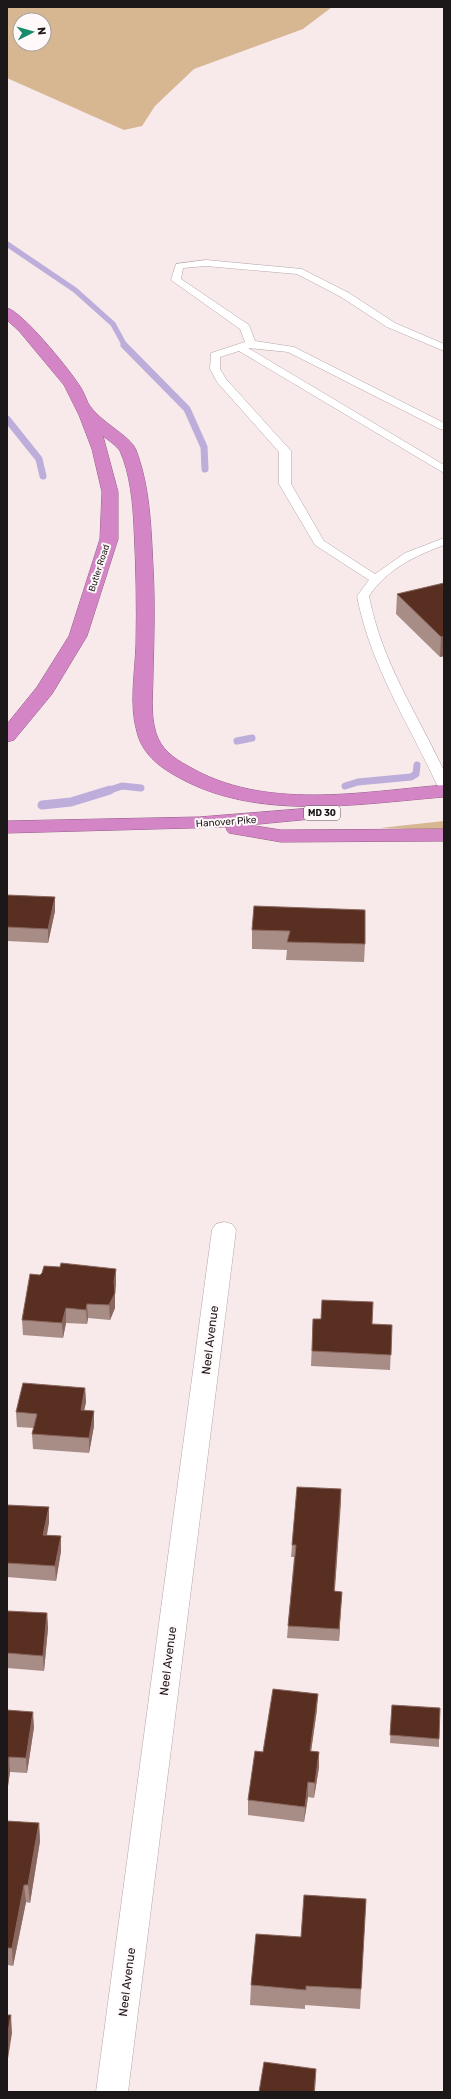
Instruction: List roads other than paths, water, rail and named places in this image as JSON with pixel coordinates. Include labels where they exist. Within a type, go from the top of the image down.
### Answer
[{"type":"highway","name":"Butler Road","points":[[7,312],[24,328],[71,384],[87,415],[100,449],[110,492],[109,539],[78,636],[45,690],[7,736]]},
{"type":"highway","points":[[87,415],[128,448],[141,497],[146,590],[143,713],[145,729],[150,744],[163,759],[182,773],[201,782],[258,798],[321,800],[444,791]]},
{"type":"highway","name":"Hanover Pike","points":[[7,827],[199,823],[444,801]]},
{"type":"highway","points":[[199,823],[281,836],[444,835]]},
{"type":"street","name":"Neel Avenue","points":[[112,2092],[224,1230]]},
{"type":"lane","points":[[251,344],[245,327],[176,280],[179,266],[206,263],[299,271],[345,295],[391,325],[444,348]]},
{"type":"lane","points":[[375,579],[319,543],[284,484],[285,451],[221,380],[215,369],[215,355],[251,344],[290,349],[444,427]]},
{"type":"lane","points":[[239,347],[444,470]]},
{"type":"lane","points":[[444,541],[423,549],[390,567],[375,579],[363,596],[366,614],[396,691],[444,785]]},
{"type":"waterway","points":[[7,244],[75,290],[113,324],[125,346]]},
{"type":"waterway","points":[[124,345],[187,409],[204,447],[205,469]]},
{"type":"waterway","points":[[7,419],[39,459],[43,476]]},
{"type":"waterway","points":[[237,741],[252,738]]},
{"type":"waterway","points":[[345,786],[358,782],[411,777],[416,774],[417,765]]},
{"type":"waterway","points":[[110,790],[122,786],[141,788]]},
{"type":"waterway","points":[[42,805],[71,802],[110,790]]}]
